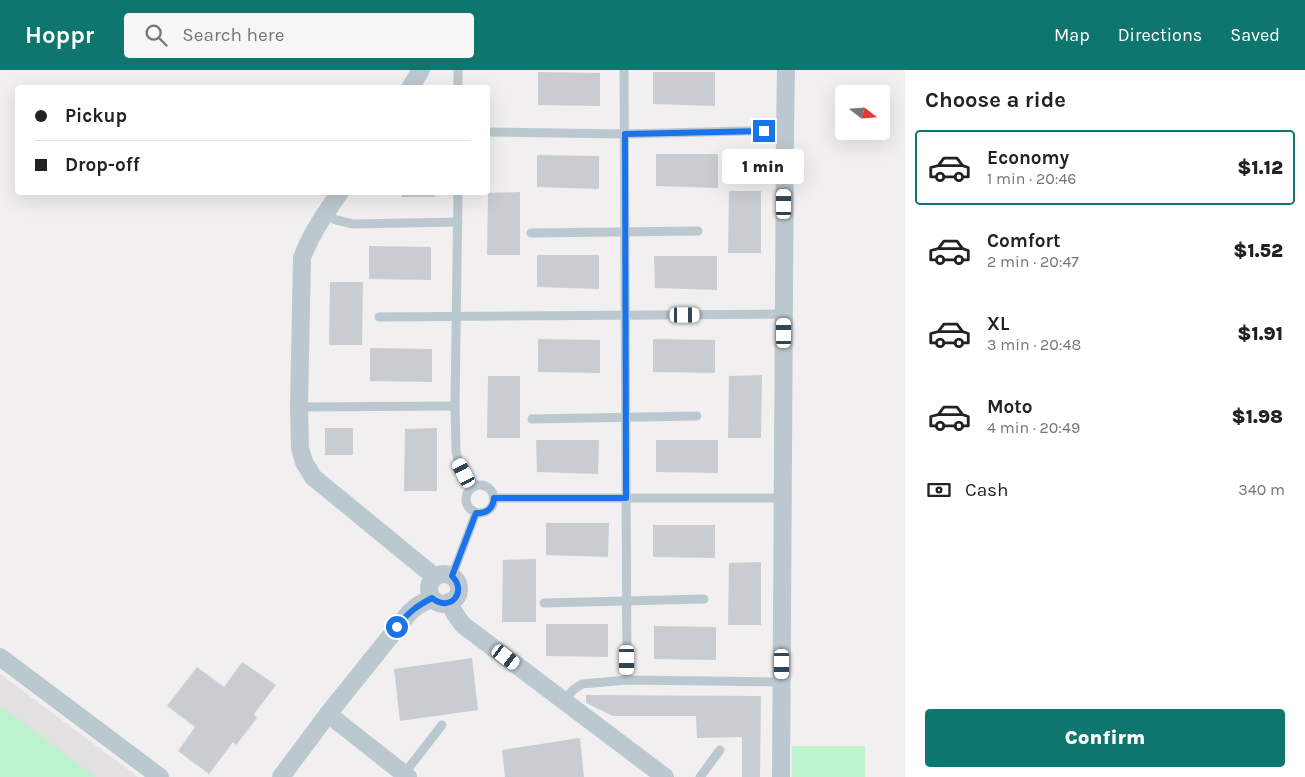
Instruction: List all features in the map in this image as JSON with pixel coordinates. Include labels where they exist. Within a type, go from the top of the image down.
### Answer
[{"type":"street","points":[[412,85],[421,70]]},
{"type":"street","points":[[781,777],[784,130],[786,70]]},
{"type":"street","points":[[281,777],[328,714],[409,613],[417,606],[441,600],[455,599],[459,586],[456,580],[443,576],[313,477],[304,462],[300,448],[299,407],[302,258],[313,232],[338,195]]},
{"type":"street","points":[[443,576],[431,581],[430,593],[441,600],[463,625],[665,777]]},
{"type":"street","points":[[0,657],[160,777]]},
{"type":"street","points":[[328,714],[406,775]]},
{"type":"lane","points":[[458,70],[458,85]]},
{"type":"lane","points":[[624,70],[627,680]]},
{"type":"lane","points":[[490,132],[625,134],[784,130]]},
{"type":"lane","points":[[458,195],[456,450],[459,464],[475,486]]},
{"type":"lane","points":[[326,214],[336,220],[353,224],[458,222]]},
{"type":"lane","points":[[531,233],[698,231]]},
{"type":"lane","points":[[379,317],[784,314]]},
{"type":"lane","points":[[299,407],[455,406]]},
{"type":"lane","points":[[532,418],[696,416]]},
{"type":"lane","points":[[479,485],[488,487],[494,498],[492,507],[480,514],[468,508],[465,500],[468,491],[479,485]]},
{"type":"lane","points":[[494,498],[783,498]]},
{"type":"lane","points":[[443,576],[476,513]]},
{"type":"lane","points":[[544,603],[704,599]]},
{"type":"lane","points":[[563,701],[573,690],[582,684],[627,680],[782,682]]},
{"type":"lane","points":[[406,775],[442,724]]},
{"type":"lane","points":[[700,777],[720,750]]},
{"type":"shaded area","points":[[0,674],[138,777],[0,777]]},
{"type":"green space","points":[[0,707],[6,710],[96,777],[0,777]]},
{"type":"green space","points":[[792,746],[865,746],[865,777],[792,777]]},
{"type":"building","points":[[538,72],[600,73],[600,106],[538,105]]},
{"type":"building","points":[[653,72],[715,72],[715,106],[653,104]]},
{"type":"building","points":[[656,154],[718,154],[718,188],[656,186]]},
{"type":"building","points":[[537,155],[599,156],[599,189],[537,187]]},
{"type":"building","points":[[729,191],[761,191],[761,253],[728,253]]},
{"type":"building","points":[[520,192],[520,255],[487,255],[488,195],[490,193]]},
{"type":"building","points":[[402,195],[435,195],[435,197],[402,197]]},
{"type":"building","points":[[369,246],[431,247],[431,280],[369,279]]},
{"type":"building","points":[[537,255],[599,255],[599,289],[537,287]]},
{"type":"building","points":[[654,256],[717,256],[717,290],[655,288]]},
{"type":"building","points":[[330,282],[363,282],[362,345],[329,345]]},
{"type":"building","points":[[538,339],[600,340],[600,373],[538,372]]},
{"type":"building","points":[[653,339],[715,340],[715,373],[653,372]]},
{"type":"building","points":[[370,348],[432,349],[432,382],[370,381]]},
{"type":"building","points":[[762,375],[761,438],[728,438],[729,376]]},
{"type":"building","points":[[488,376],[520,376],[520,438],[487,438]]},
{"type":"building","points":[[325,428],[353,428],[353,455],[325,455]]},
{"type":"building","points":[[437,428],[437,491],[404,491],[405,429]]},
{"type":"building","points":[[536,440],[599,440],[598,474],[537,472]]},
{"type":"building","points":[[656,440],[718,440],[718,473],[656,472]]},
{"type":"building","points":[[546,523],[609,523],[608,557],[546,555]]},
{"type":"building","points":[[653,525],[715,525],[715,558],[653,557]]},
{"type":"building","points":[[536,559],[536,622],[502,622],[503,560]]},
{"type":"building","points":[[761,562],[761,625],[728,625],[729,563]]},
{"type":"building","points":[[546,624],[608,624],[608,657],[546,656]]},
{"type":"building","points":[[654,626],[716,627],[716,660],[654,659]]},
{"type":"building","points":[[472,658],[478,710],[400,721],[394,669]]},
{"type":"building","points":[[242,662],[276,685],[254,714],[257,718],[236,745],[233,742],[209,774],[178,751],[195,727],[167,706],[197,667],[224,687]]},
{"type":"building","points":[[586,695],[761,696],[760,777],[742,777],[742,737],[697,738],[696,716],[613,716],[586,703]]},
{"type":"building","points":[[580,738],[584,777],[505,777],[502,750]]},
{"type":"route","points":[[397,627],[417,606],[432,598],[443,604],[455,599],[459,586],[452,576],[476,513],[480,514],[489,510],[494,503],[494,498],[626,498],[625,134],[764,131]]}]
